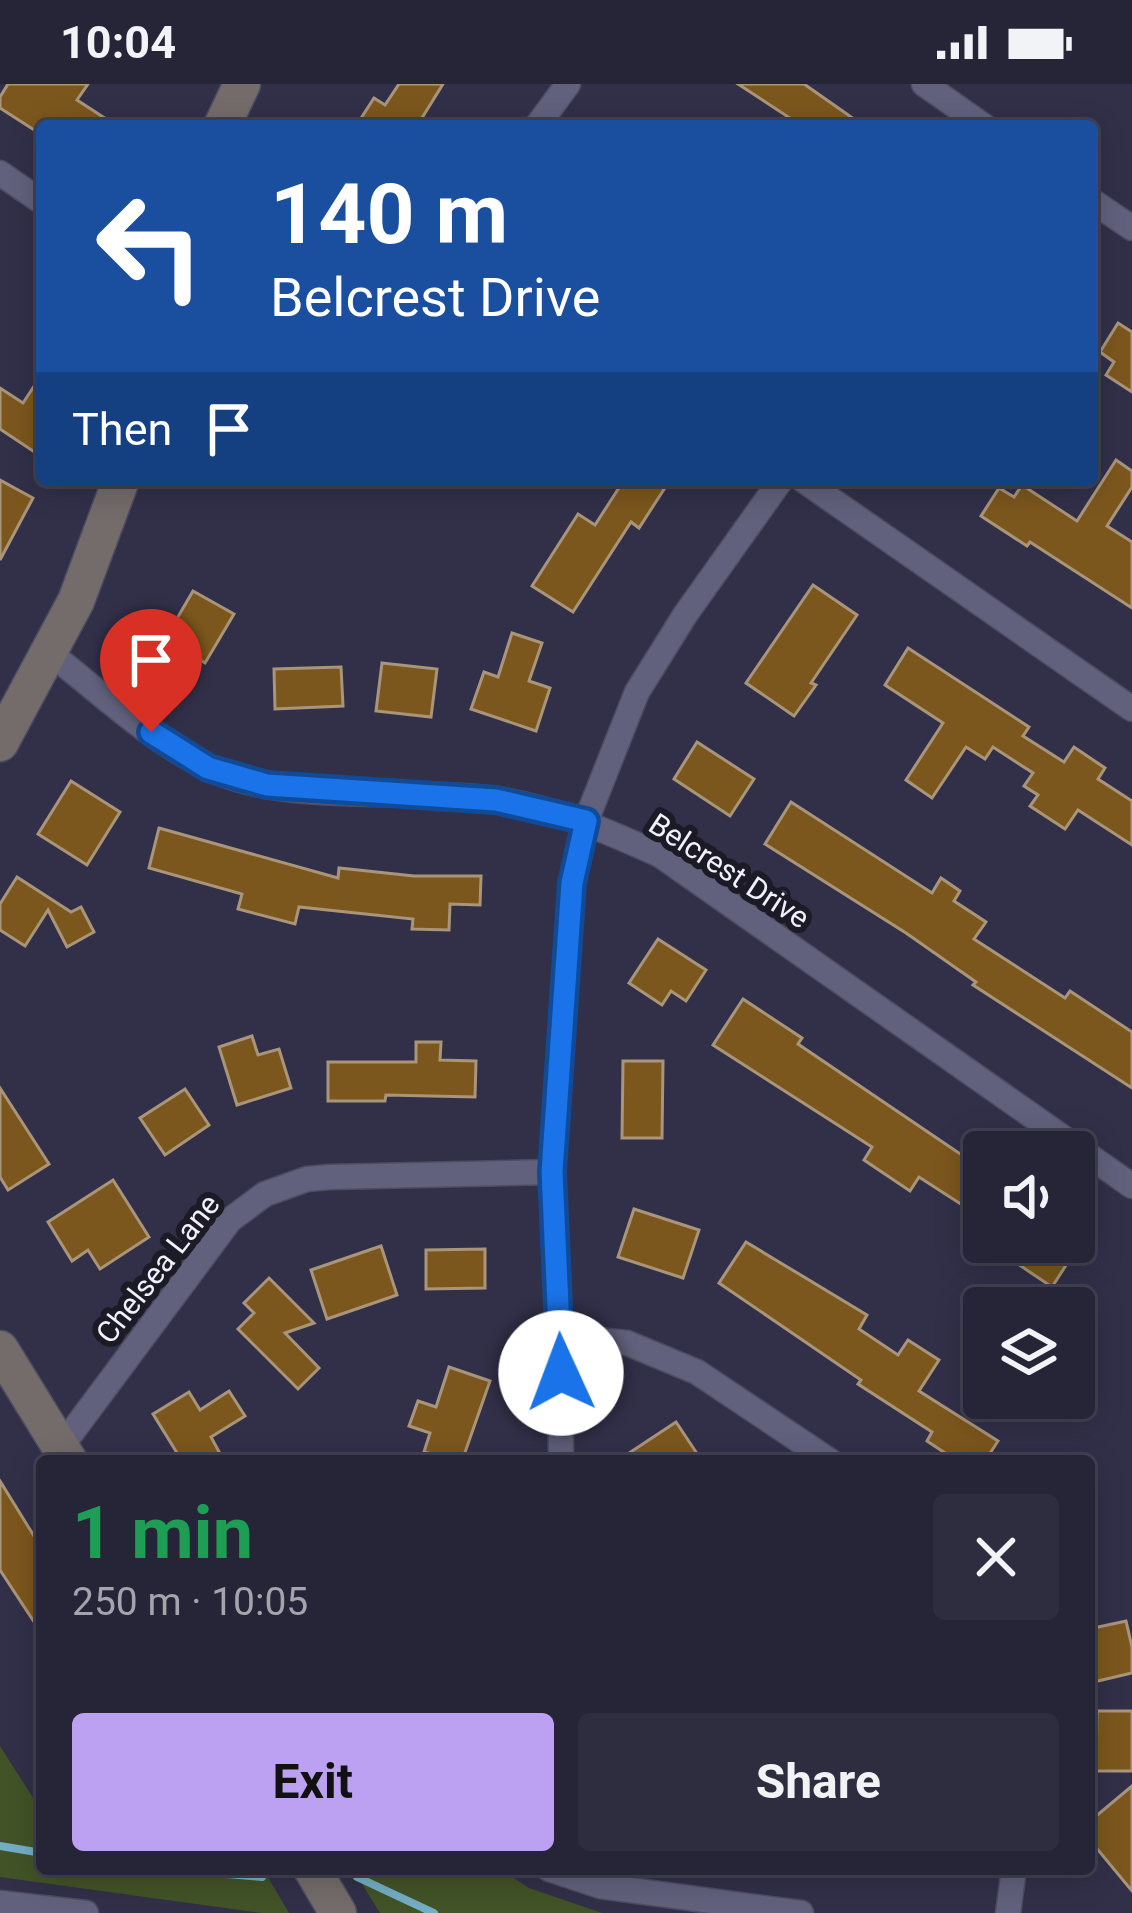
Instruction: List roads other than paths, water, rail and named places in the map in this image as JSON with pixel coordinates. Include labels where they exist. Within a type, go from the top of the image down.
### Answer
[{"type":"main road","points":[[225,120],[242,84]]},
{"type":"main road","points":[[0,743],[51,654],[109,521],[119,486]]},
{"type":"main road","points":[[0,1349],[65,1454]]},
{"type":"main road","points":[[316,1875],[338,1913]]},
{"type":"street","points":[[541,120],[568,84]]},
{"type":"street","points":[[924,84],[975,120]]},
{"type":"street","points":[[0,173],[36,198]]},
{"type":"street","points":[[1098,205],[1132,229]]},
{"type":"street","points":[[560,1455],[552,1172],[570,906],[586,821],[638,692],[685,615],[777,486]]},
{"type":"street","points":[[812,486],[1132,709]]},
{"type":"street","name":"Belcrest Drive","points":[[51,654],[151,732],[208,768],[267,785],[496,800],[586,821],[660,854],[1132,1186]]},
{"type":"street","name":"Chelsea Lane","points":[[65,1454],[216,1234],[265,1194],[307,1179],[330,1177],[552,1172]]},
{"type":"street","points":[[560,1336],[627,1343],[697,1372],[821,1455]]},
{"type":"street","points":[[567,1875],[600,1886],[801,1913]]},
{"type":"street","points":[[1007,1913],[1013,1875]]},
{"type":"street","points":[[0,1903],[86,1913]]},
{"type":"waterway","points":[[0,1846],[36,1852]]},
{"type":"waterway","points":[[238,1875],[262,1877]]},
{"type":"waterway","points":[[357,1877],[434,1913]]}]
